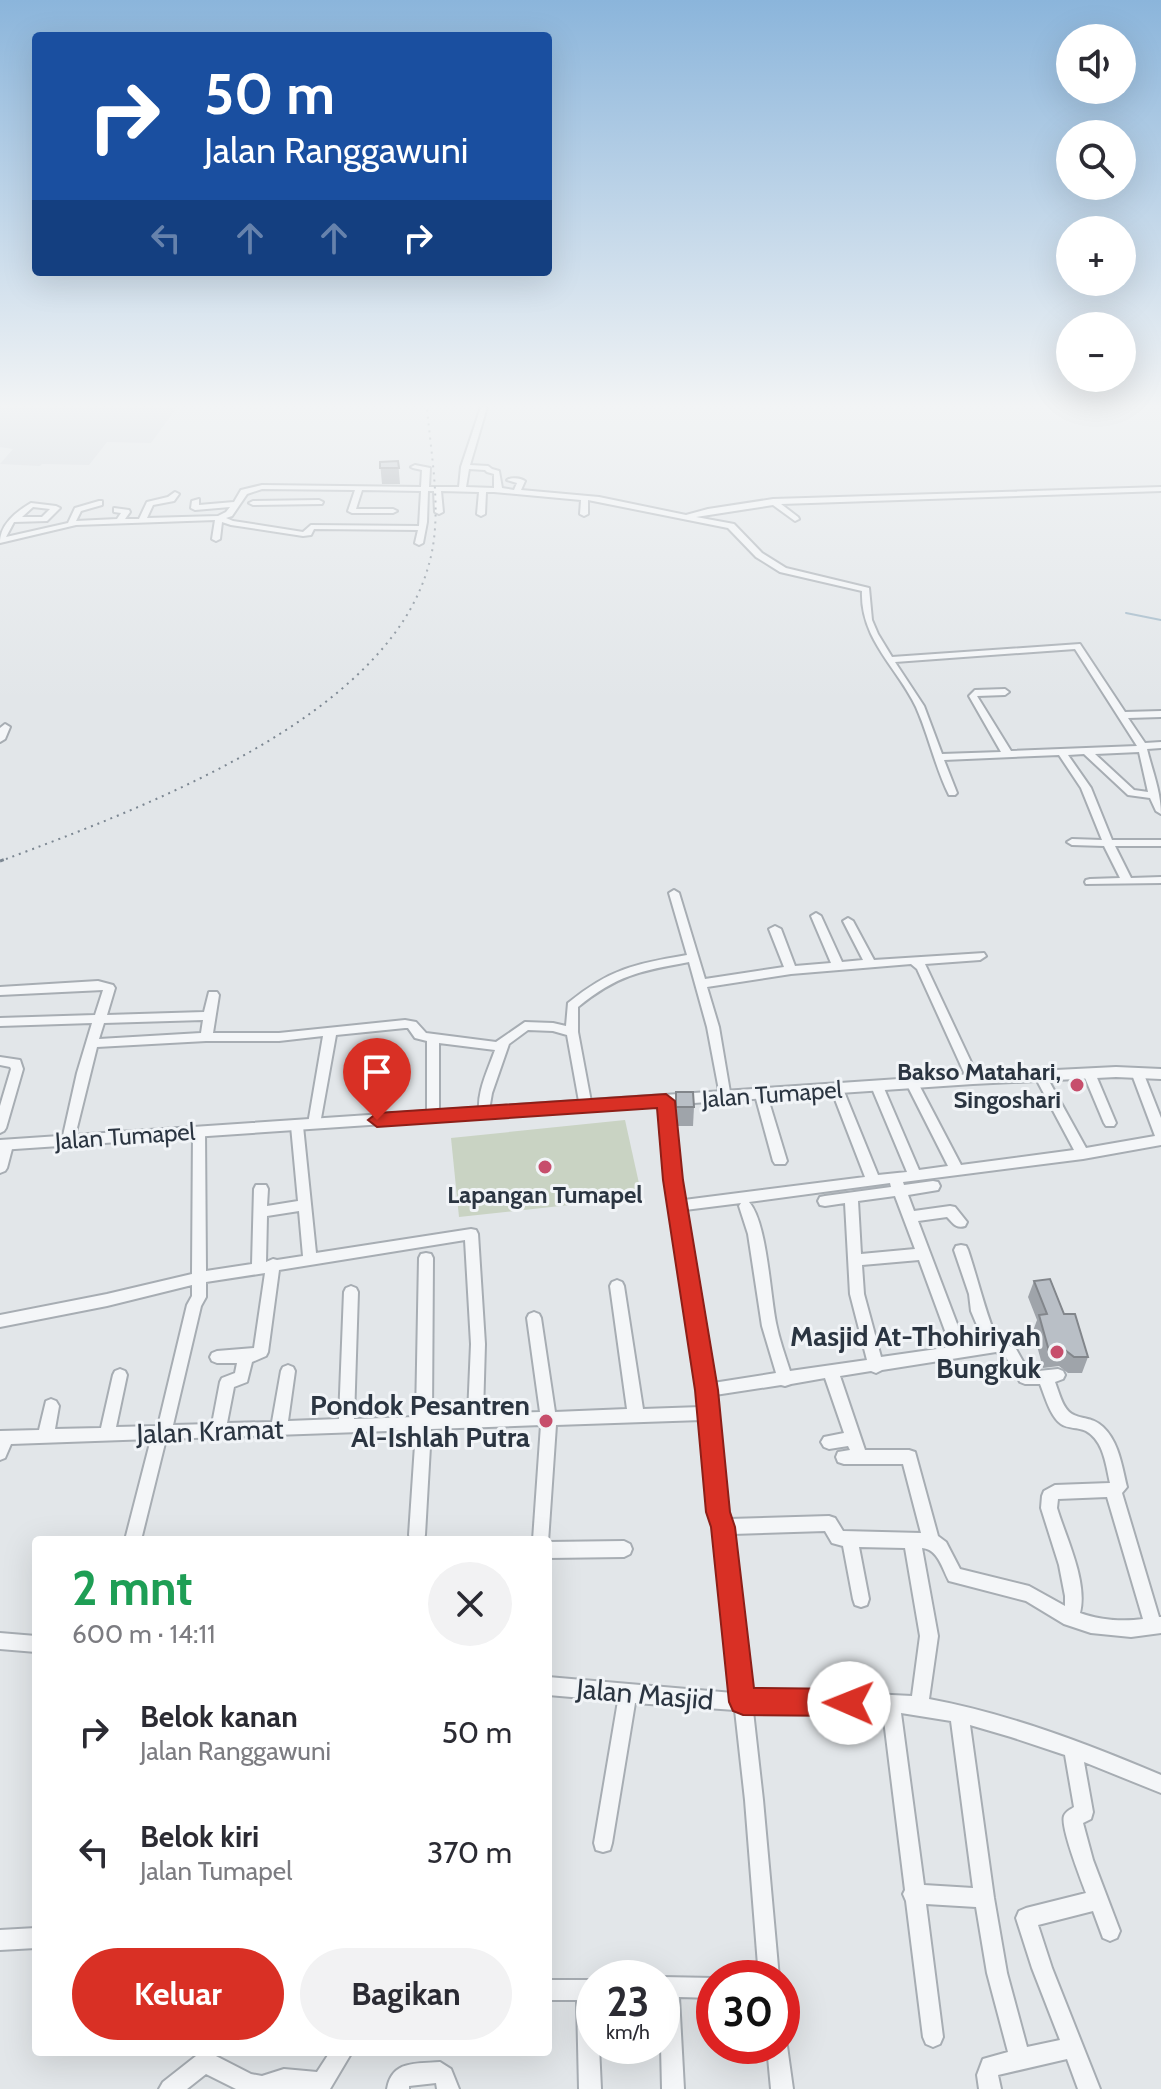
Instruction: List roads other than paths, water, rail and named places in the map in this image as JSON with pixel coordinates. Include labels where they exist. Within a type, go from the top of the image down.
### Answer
[{"type":"street","points":[[1,540],[13,520],[33,504]]},
{"type":"street","points":[[13,520],[44,519],[56,508],[36,504]]},
{"type":"street","points":[[71,524],[78,510],[95,504]]},
{"type":"street","points":[[142,521],[150,504]]},
{"type":"street","points":[[196,504],[195,508],[230,504]]},
{"type":"street","points":[[1,540],[71,524],[220,518],[228,516],[235,504]]},
{"type":"street","points":[[263,517],[266,504]]},
{"type":"street","points":[[220,518],[231,523],[303,534],[308,533],[318,504]]},
{"type":"street","points":[[354,504],[352,511],[393,511]]},
{"type":"street","points":[[381,528],[396,504]]},
{"type":"street","points":[[419,543],[423,504]]},
{"type":"street","points":[[438,504],[439,512]]},
{"type":"street","points":[[481,514],[482,504]]},
{"type":"street","points":[[581,510],[583,504]]},
{"type":"street","points":[[621,504],[731,526],[759,555],[783,570],[866,590],[863,605],[867,618],[920,708],[952,793]]},
{"type":"street","points":[[685,518],[755,504]]},
{"type":"street","points":[[777,504],[795,519]]},
{"type":"street","points":[[117,510],[126,512],[119,522]]},
{"type":"street","points":[[216,539],[220,518]]},
{"type":"street","points":[[311,527],[422,528]]},
{"type":"street","points":[[889,660],[1074,645],[1081,649],[1142,747],[1161,811]]},
{"type":"street","points":[[1005,692],[975,693],[973,696],[1007,753]]},
{"type":"street","points":[[1124,715],[1161,714]]},
{"type":"street","points":[[0,739],[5,727]]},
{"type":"street","points":[[938,757],[1161,745]]},
{"type":"street","points":[[1085,750],[1131,793],[1156,792]]},
{"type":"street","points":[[1061,751],[1086,788],[1127,881]]},
{"type":"street","points":[[1072,842],[1161,843]]},
{"type":"street","points":[[1090,882],[1161,880]]},
{"type":"street","points":[[674,893],[713,1027],[725,1098]]},
{"type":"street","points":[[816,916],[838,966]]},
{"type":"street","points":[[848,921],[870,963]]},
{"type":"street","points":[[775,929],[791,970]]},
{"type":"street","points":[[699,984],[791,970],[905,959],[917,961],[980,956]]},
{"type":"street","points":[[586,1107],[572,1032],[572,1006],[613,976],[630,968],[693,958]]},
{"type":"street","points":[[917,961],[973,1079]]},
{"type":"street","points":[[0,991],[105,985],[109,988],[68,1140]]},
{"type":"street","points":[[206,1037],[213,995]]},
{"type":"street","points":[[0,1022],[209,1016]]},
{"type":"street","points":[[94,1043],[279,1037],[405,1024],[412,1025],[419,1035],[433,1038],[486,1046],[503,1044]]},
{"type":"street","points":[[484,1113],[486,1093],[503,1044],[525,1026],[542,1025],[572,1032]]},
{"type":"street","points":[[314,1124],[330,1033]]},
{"type":"street","points":[[433,1038],[433,1116]]},
{"type":"street","points":[[0,1061],[16,1063],[17,1069],[0,1128]]},
{"type":"street","points":[[825,1201],[851,1198],[915,1176],[1083,1154],[1161,1137],[1137,1072]]},
{"type":"street","points":[[1089,1073],[1110,1123]]},
{"type":"street","name":"Jalan Tumapel","points":[[4,1145],[973,1079],[1089,1073],[1161,1074]]},
{"type":"street","points":[[1040,1075],[1083,1154]]},
{"type":"street","points":[[912,1083],[957,1170]]},
{"type":"street","points":[[877,1086],[915,1176]]},
{"type":"street","points":[[837,1089],[874,1182]]},
{"type":"street","points":[[761,1095],[780,1161]]},
{"type":"street","points":[[666,1101],[666,1130],[707,1390],[718,1512],[723,1527],[743,1702],[767,1960]]},
{"type":"street","points":[[297,1126],[310,1259]]},
{"type":"street","points":[[134,1536],[199,1288],[199,1131]]},
{"type":"street","points":[[0,1168],[4,1145]]},
{"type":"street","points":[[678,1211],[874,1182],[933,1186]]},
{"type":"street","points":[[897,1184],[922,1254],[951,1320],[960,1351]]},
{"type":"street","points":[[217,1357],[261,1352],[269,1290],[260,1212],[261,1189]]},
{"type":"street","points":[[851,1198],[857,1294],[876,1367]]},
{"type":"street","points":[[260,1212],[305,1205]]},
{"type":"street","points":[[746,1206],[755,1234],[769,1326],[785,1380]]},
{"type":"street","points":[[908,1217],[950,1211],[960,1222]]},
{"type":"street","points":[[0,1321],[199,1288],[310,1259],[471,1239],[478,1344],[475,1422]]},
{"type":"street","points":[[961,1250],[976,1294],[978,1311],[993,1347]]},
{"type":"street","points":[[855,1260],[922,1254]]},
{"type":"street","points":[[417,1535],[424,1424],[426,1258]]},
{"type":"street","points":[[617,1286],[636,1416]]},
{"type":"street","points":[[346,1427],[351,1292]]},
{"type":"street","points":[[534,1318],[549,1420],[541,1536]]},
{"type":"street","points":[[707,1390],[993,1347],[1006,1348],[1025,1378],[1052,1376],[1066,1419],[1089,1425],[1103,1438],[1110,1451],[1119,1487],[1113,1490],[1055,1492],[1050,1496],[1052,1520],[1072,1583],[1075,1605],[1070,1618]]},
{"type":"street","points":[[218,1431],[227,1382],[242,1378],[246,1356]]},
{"type":"street","points":[[279,1429],[288,1371]]},
{"type":"street","points":[[831,1373],[854,1438],[852,1457],[909,1457],[922,1541],[929,1630],[919,1706]]},
{"type":"street","points":[[107,1434],[120,1375]]},
{"type":"street","points":[[46,1436],[51,1406]]},
{"type":"street","name":"Jalan Kramat","points":[[2,1443],[46,1436],[708,1413]]},
{"type":"street","points":[[829,1442],[854,1438]]},
{"type":"street","points":[[723,1527],[829,1523],[838,1538],[922,1541],[940,1547],[955,1575],[1029,1594],[1070,1618],[1113,1628],[1157,1625],[1113,1490]]},
{"type":"street","points":[[850,1540],[861,1599]]},
{"type":"street","points":[[552,1550],[624,1549]]},
{"type":"street","points":[[0,1641],[32,1644]]},
{"type":"street","name":"Jalan Masjid","points":[[552,1686],[743,1702],[919,1706],[959,1713],[1073,1749],[1161,1784]]},
{"type":"street","points":[[603,1843],[628,1693]]},
{"type":"street","points":[[891,1703],[933,2037]]},
{"type":"street","points":[[959,1713],[997,1973],[1020,2059]]},
{"type":"street","points":[[1073,1749],[1084,1812],[1072,1819],[1110,1931]]},
{"type":"street","points":[[913,1894],[984,1898]]},
{"type":"street","points":[[1089,2089],[1026,1918],[1098,1900]]},
{"type":"street","points":[[0,1940],[32,1938]]},
{"type":"street","points":[[552,1990],[576,1990]]},
{"type":"street","points":[[990,2089],[989,2068],[1073,2047]]},
{"type":"street","points":[[170,2089],[203,2063],[212,2064],[248,2084],[262,2087],[284,2079],[319,2086],[340,2056]]},
{"type":"street","points":[[590,2064],[590,2089]]},
{"type":"street","points":[[671,2064],[673,2089]]},
{"type":"street","points":[[779,2064],[782,2089]]},
{"type":"street","points":[[398,2089],[404,2076],[440,2072],[448,2089]]},
{"type":"waterway","points":[[1126,613],[1161,620]]},
{"type":"railway","points":[[6,859],[188,784],[252,750],[312,712],[364,668],[405,619],[429,564],[436,504]]},
{"type":"railway","points":[[0,861],[11,857]]},
{"type":"place","name":"Bakso Matahari, Singoshari","points":[[1077,1085]]},
{"type":"place","name":"Lapangan Tumapel","points":[[545,1167]]},
{"type":"place","name":"Masjid At-Thohiriyah Bungkuk","points":[[1057,1352]]},
{"type":"place","name":"Pondok Pesantren Al-Ishlah Putra","points":[[546,1421]]}]
